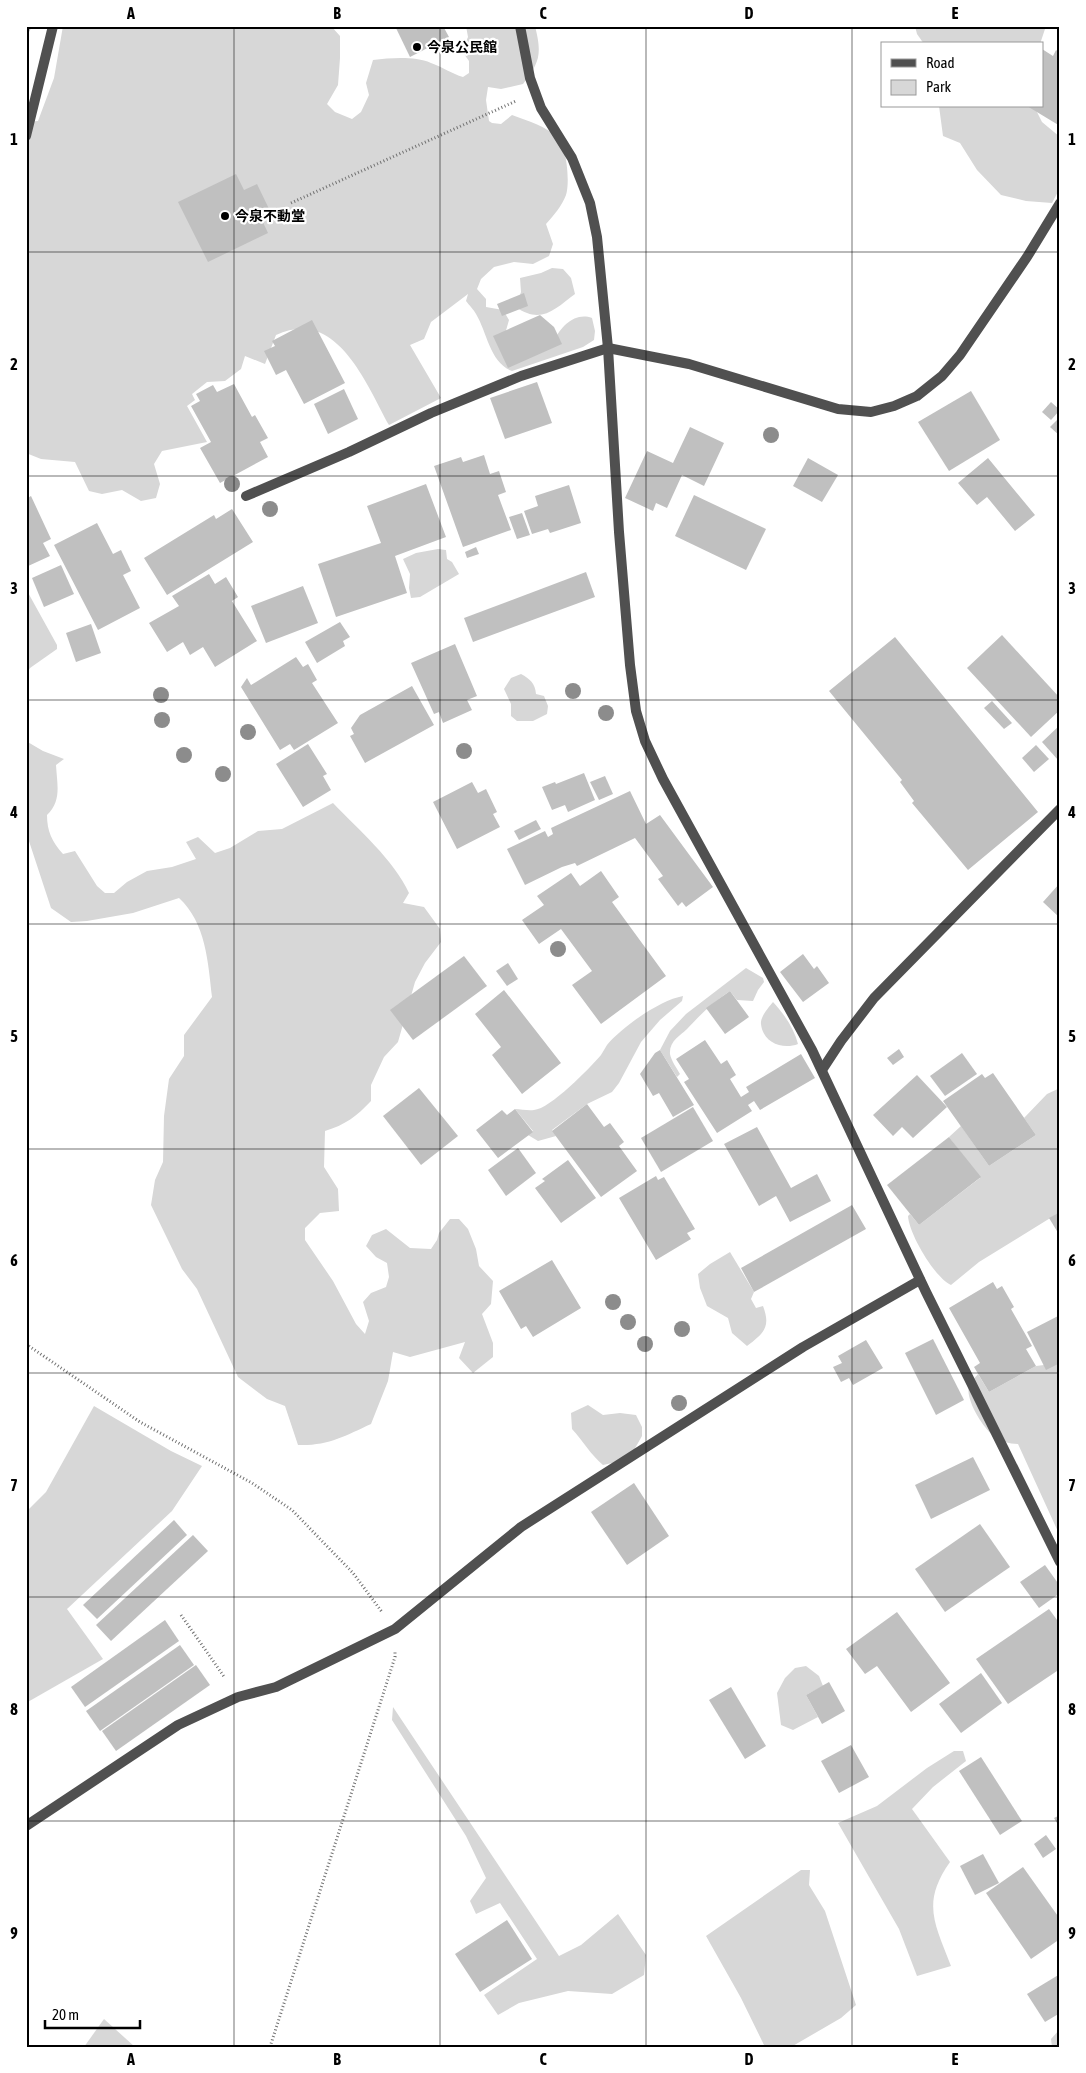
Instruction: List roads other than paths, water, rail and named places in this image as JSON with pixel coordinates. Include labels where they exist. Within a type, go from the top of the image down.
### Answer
[{"type":"street","points":[[26,136],[54,26]]},
{"type":"street","points":[[520,26],[530,78],[540,108],[572,158],[590,203],[597,237],[608,348],[629,660],[636,711],[644,742],[822,1070],[920,1280],[1060,1562]]},
{"type":"street","points":[[246,496],[349,452],[431,413],[521,376],[608,348],[689,364],[838,409],[871,412],[894,406],[917,396],[942,376],[960,355],[1027,256],[1060,203]]},
{"type":"street","points":[[822,1070],[841,1041],[874,998],[1060,810]]},
{"type":"street","points":[[26,1826],[178,1724],[238,1697],[276,1687],[395,1629],[520,1527],[802,1347],[920,1280]]},
{"type":"place","name":"今泉公民館","points":[[417,47]]},
{"type":"place","name":"今泉不動堂","points":[[225,216]]}]
